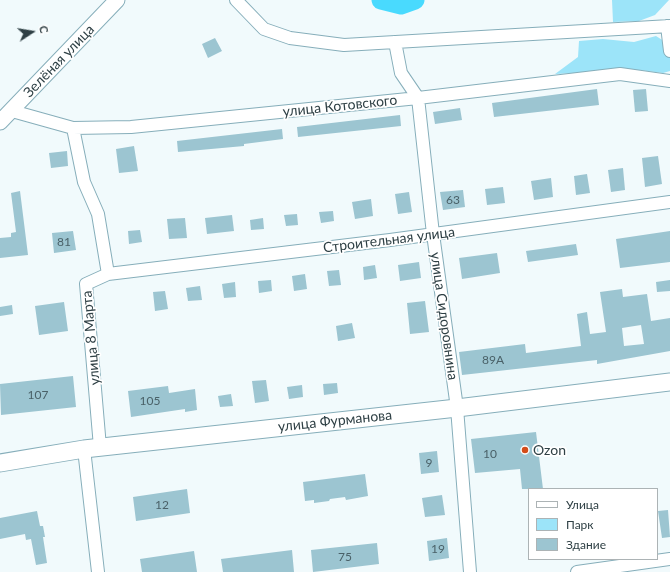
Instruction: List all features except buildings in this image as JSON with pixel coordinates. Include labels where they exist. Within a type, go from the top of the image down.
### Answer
[{"type":"main road","name":"улица Фурманова","points":[[0,463],[92,448],[457,408],[670,382]]},
{"type":"street","name":"Зелёная улица","points":[[0,122],[117,0]]},
{"type":"street","points":[[236,0],[264,28],[290,38],[344,46],[668,26],[670,51]]},
{"type":"street","name":"улица Сидоровнина","points":[[395,42],[401,72],[418,98],[433,234],[457,408],[470,572]]},
{"type":"street","name":"улица Котовского","points":[[12,110],[73,128],[131,127],[365,102],[418,98],[620,74],[670,81]]},
{"type":"street","name":"улица 8 Марта","points":[[73,128],[84,182],[98,214],[108,274],[86,284],[98,572]]},
{"type":"street","name":"Строительная улица","points":[[108,274],[433,234],[670,202]]},
{"type":"street","points":[[577,572],[670,559]]},
{"type":"green space","points":[[612,0],[669,0],[655,15],[639,21],[613,22]]},
{"type":"green space","points":[[656,36],[670,45],[670,71],[663,73],[639,70],[555,74],[578,57],[579,41],[603,39],[634,42]]},
{"type":"waterway","points":[[381,0],[401,5],[415,0]]},
{"type":"place","name":"Ozon","points":[[525,450]]}]
